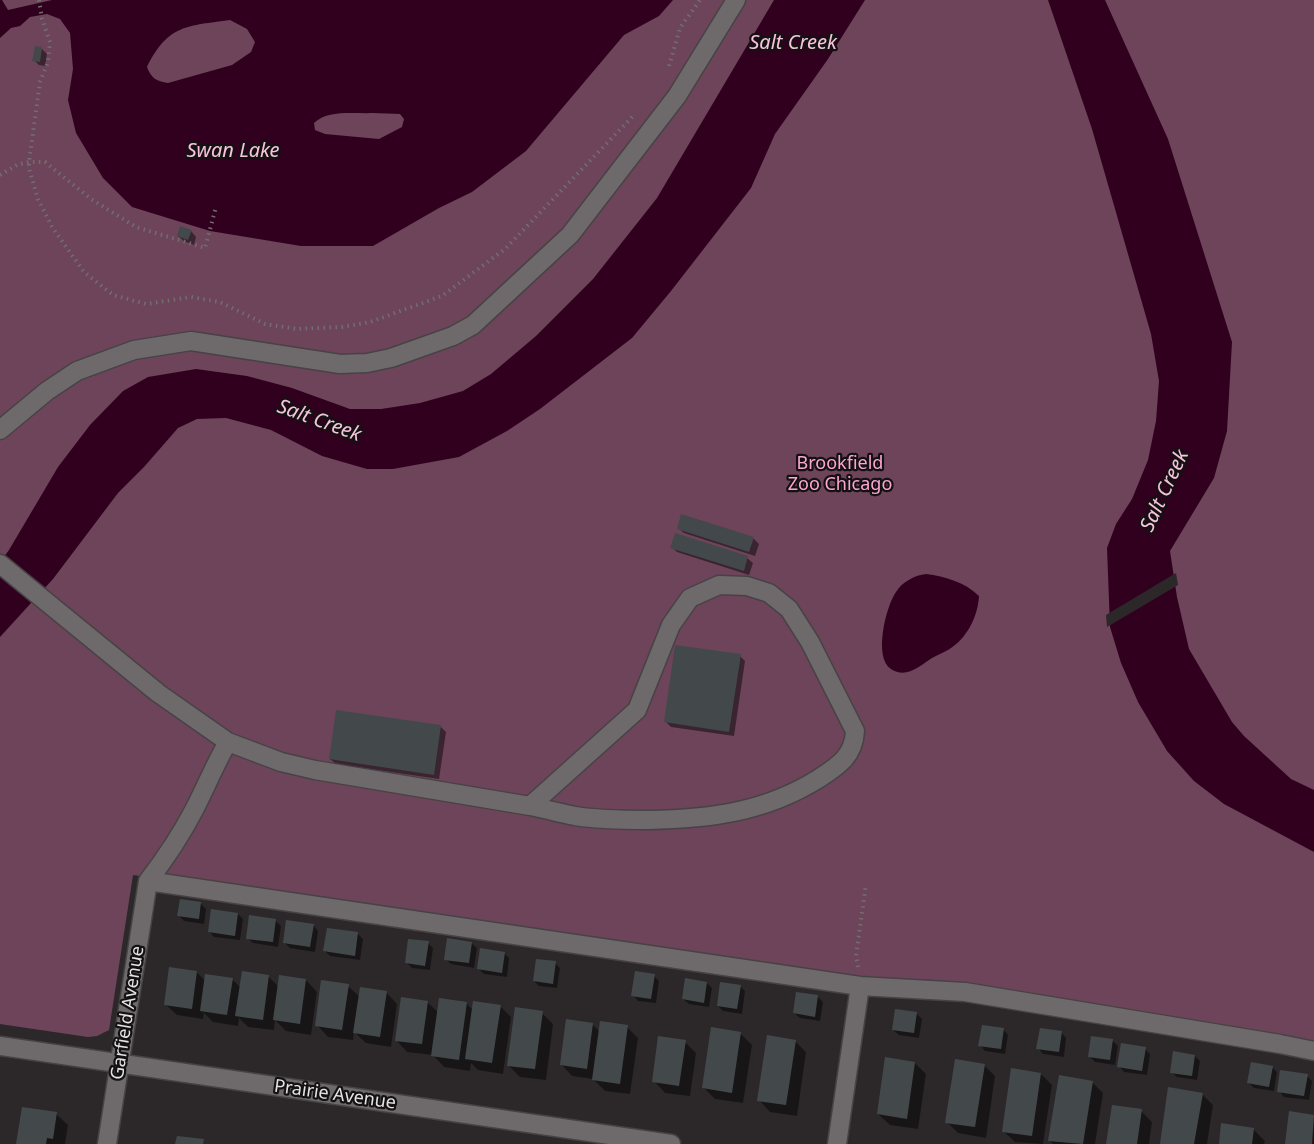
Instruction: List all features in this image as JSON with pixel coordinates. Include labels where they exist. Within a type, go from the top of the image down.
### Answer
[{"type":"street","points":[[0,430],[47,391],[78,371],[134,350],[191,342],[340,364],[367,363],[391,358],[453,336],[473,325],[570,234],[677,96],[736,0]]},
{"type":"street","points":[[0,564],[158,693],[228,742],[281,762],[315,770],[530,806],[576,816],[624,820],[719,816],[764,805],[798,791],[841,765],[854,741],[855,731],[810,642],[789,609],[769,594],[747,586],[719,585],[690,598],[671,625],[637,711],[530,806]]},
{"type":"street","points":[[228,742],[217,759],[194,810],[167,856],[148,881],[860,986],[965,992],[1314,1051]]},
{"type":"street","name":"Garfield Avenue","points":[[107,1144],[148,881]]},
{"type":"street","points":[[837,1144],[860,986]]},
{"type":"street","name":"Prairie Avenue","points":[[0,1046],[670,1144]]},
{"type":"path","points":[[39,0],[42,19],[50,42],[48,62],[40,81],[29,162],[38,199],[52,227],[84,272],[113,295],[146,304],[191,297],[220,302],[265,324],[297,329],[342,327],[370,322],[442,296],[505,249],[635,114]]},
{"type":"path","points":[[666,76],[680,28],[700,0]]},
{"type":"path","points":[[0,175],[7,169],[29,162],[45,162],[91,199],[136,227],[205,248],[216,207]]},
{"type":"path","points":[[860,986],[856,956],[867,884]]},
{"type":"green space","name":"Brookfield Zoo Chicago","points":[[0,0],[1314,0],[1314,1044],[1263,1032],[1080,1001],[935,980],[839,976],[133,875],[109,1030],[97,1036],[88,1037],[0,1024]]},
{"type":"water","name":"Swan Lake","points":[[0,0],[8,10],[52,0],[673,0],[659,16],[624,35],[526,151],[472,192],[373,246],[301,246],[210,231],[132,207],[103,178],[76,133],[68,100],[73,69],[70,33],[60,19],[47,14],[30,17],[20,26],[11,28],[0,38]],"holes":[[[230,20],[247,29],[255,42],[251,52],[232,65],[168,83],[157,80],[150,74],[147,67],[163,42],[171,35],[191,26]],[[342,113],[400,114],[404,119],[402,127],[379,139],[325,134],[315,130],[314,123],[327,116]]]},
{"type":"water","name":"Salt Creek","points":[[774,0],[865,0],[828,59],[775,134],[751,188],[632,338],[540,409],[507,431],[459,457],[393,469],[367,469],[322,456],[271,430],[226,418],[197,419],[178,428],[118,493],[53,579],[0,637],[0,562],[58,467],[90,425],[123,391],[148,377],[196,369],[247,376],[292,388],[350,409],[381,409],[420,403],[463,391],[491,374],[536,336],[593,279],[657,198]]},
{"type":"water","name":"Salt Creek","points":[[1048,0],[1105,0],[1168,139],[1232,342],[1227,431],[1214,478],[1170,551],[1177,597],[1189,649],[1232,722],[1291,779],[1314,790],[1314,852],[1224,804],[1194,781],[1167,751],[1138,702],[1121,663],[1110,627],[1107,548],[1116,524],[1132,499],[1148,460],[1156,421],[1159,381],[1151,334],[1092,129]]},
{"type":"water","points":[[926,574],[955,581],[974,591],[979,596],[976,611],[966,633],[955,645],[918,668],[902,673],[897,672],[886,663],[883,654],[883,632],[888,608],[896,592],[905,582],[913,577]]},
{"type":"pier","points":[[1176,573],[1178,585],[1107,627],[1106,615]]},
{"type":"building","points":[[35,46],[42,47],[40,62],[32,61]]},
{"type":"building","points":[[180,226],[192,230],[188,240],[177,236]]},
{"type":"building","points":[[681,514],[754,537],[749,552],[677,529]]},
{"type":"building","points":[[675,533],[748,556],[744,571],[670,548]]},
{"type":"building","points":[[675,645],[741,654],[729,732],[664,722]]},
{"type":"building","points":[[336,710],[441,725],[434,775],[329,759]]},
{"type":"building","points":[[180,899],[201,902],[199,919],[177,916]]},
{"type":"building","points":[[211,909],[238,913],[235,936],[208,932]]},
{"type":"building","points":[[249,915],[276,919],[273,942],[246,939]]},
{"type":"building","points":[[286,920],[314,924],[310,947],[283,943]]},
{"type":"building","points":[[327,928],[358,932],[355,956],[323,951]]},
{"type":"building","points":[[447,938],[472,942],[469,963],[444,960]]},
{"type":"building","points":[[408,939],[429,941],[425,966],[405,963]]},
{"type":"building","points":[[480,948],[505,952],[502,973],[477,969]]},
{"type":"building","points":[[536,959],[556,961],[553,984],[533,981]]},
{"type":"building","points":[[169,967],[197,971],[192,1009],[164,1005]]},
{"type":"building","points":[[242,971],[269,975],[263,1020],[235,1016]]},
{"type":"building","points":[[635,971],[655,974],[651,999],[631,996]]},
{"type":"building","points":[[205,974],[233,978],[227,1015],[200,1011]]},
{"type":"building","points":[[279,975],[306,979],[300,1024],[273,1020]]},
{"type":"building","points":[[685,978],[707,982],[704,1003],[682,999]]},
{"type":"building","points":[[321,980],[349,984],[342,1030],[315,1026]]},
{"type":"building","points":[[720,982],[741,985],[737,1009],[717,1006]]},
{"type":"building","points":[[360,987],[387,991],[380,1037],[353,1033]]},
{"type":"building","points":[[796,992],[818,995],[815,1017],[793,1013]]},
{"type":"building","points":[[401,997],[428,1001],[422,1044],[395,1041]]},
{"type":"building","points":[[439,998],[467,1002],[459,1060],[431,1056]]},
{"type":"building","points":[[473,1001],[501,1005],[492,1063],[465,1059]]},
{"type":"building","points":[[515,1007],[543,1011],[535,1069],[507,1066]]},
{"type":"building","points":[[895,1009],[917,1012],[914,1033],[892,1030]]},
{"type":"building","points":[[566,1019],[593,1023],[587,1069],[560,1065]]},
{"type":"building","points":[[600,1021],[628,1025],[620,1084],[592,1080]]},
{"type":"building","points":[[982,1025],[1004,1028],[1001,1049],[978,1046]]},
{"type":"building","points":[[711,1027],[741,1032],[732,1093],[702,1088]]},
{"type":"building","points":[[1040,1028],[1062,1031],[1059,1052],[1036,1049]]},
{"type":"building","points":[[767,1035],[796,1040],[786,1105],[757,1101]]},
{"type":"building","points":[[658,1036],[686,1040],[679,1086],[652,1082]]},
{"type":"building","points":[[1091,1036],[1113,1039],[1110,1060],[1088,1057]]},
{"type":"building","points":[[1121,1043],[1146,1047],[1142,1071],[1117,1067]]},
{"type":"building","points":[[1173,1051],[1195,1055],[1192,1076],[1170,1073]]},
{"type":"building","points":[[885,1057],[915,1062],[907,1119],[877,1114]]},
{"type":"building","points":[[955,1059],[985,1064],[975,1127],[945,1123]]},
{"type":"building","points":[[1251,1062],[1273,1066],[1269,1087],[1247,1083]]},
{"type":"building","points":[[1011,1068],[1041,1073],[1032,1136],[1002,1132]]},
{"type":"building","points":[[1280,1070],[1308,1074],[1304,1096],[1277,1092]]},
{"type":"building","points":[[1059,1075],[1093,1081],[1083,1144],[1048,1141]]},
{"type":"building","points":[[1168,1087],[1203,1093],[1194,1144],[1160,1144]]},
{"type":"building","points":[[1112,1105],[1142,1109],[1137,1144],[1106,1144]]},
{"type":"building","points":[[22,1107],[57,1112],[53,1139],[47,1138],[46,1144],[16,1144]]},
{"type":"building","points":[[1289,1111],[1314,1115],[1312,1144],[1285,1144]]},
{"type":"building","points":[[1221,1123],[1254,1128],[1252,1144],[1219,1144]]},
{"type":"building","points":[[177,1136],[204,1139],[203,1144],[175,1144]]}]
